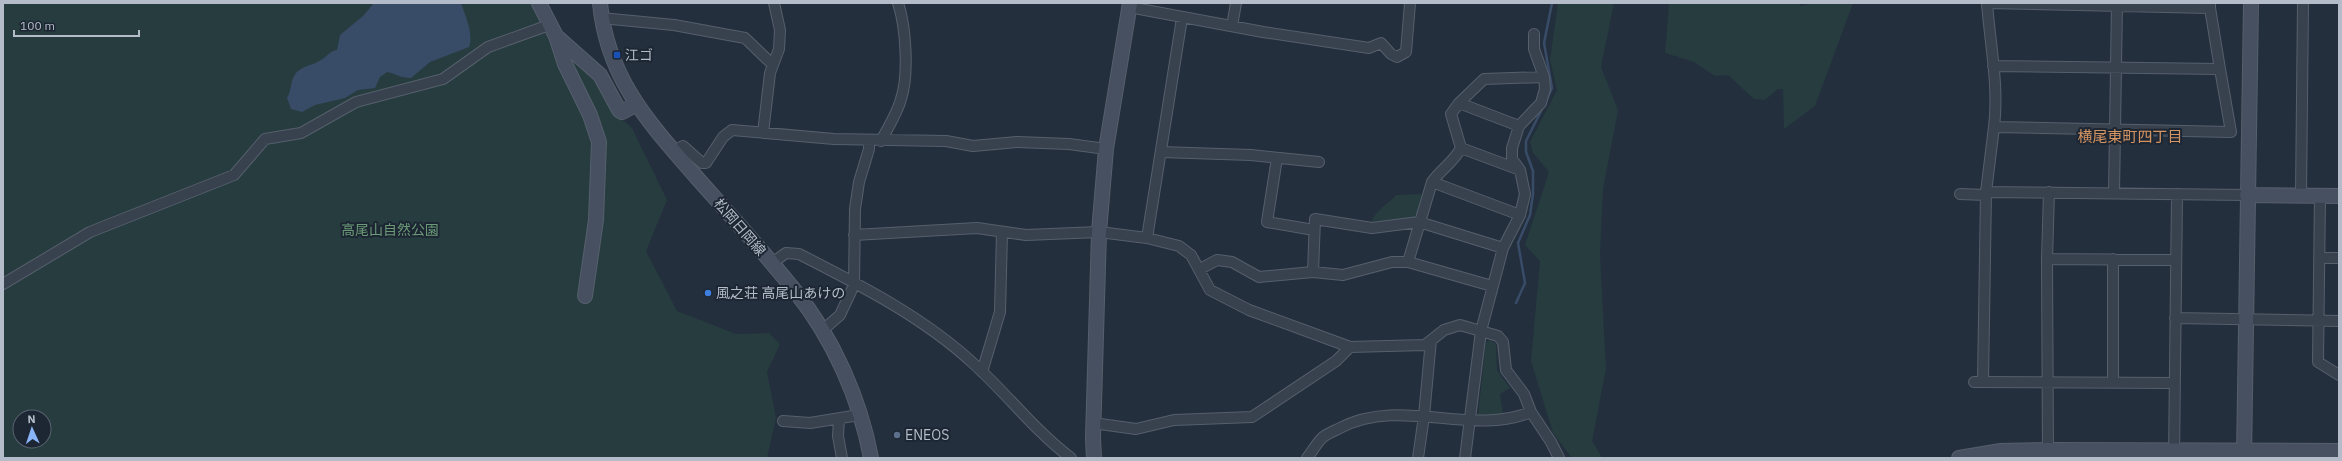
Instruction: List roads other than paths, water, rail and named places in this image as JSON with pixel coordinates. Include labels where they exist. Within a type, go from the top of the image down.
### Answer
[{"type":"street","points":[[539,3],[565,64],[590,115],[599,142],[597,214],[584,296]]},
{"type":"street","name":"松岡日岡線","points":[[600,3],[601,18],[612,58],[635,105],[673,151],[772,263],[802,300],[823,330],[840,364],[859,415],[871,458]]},
{"type":"street","points":[[763,133],[770,73],[779,49],[780,30],[774,3]]},
{"type":"street","points":[[881,141],[902,98],[906,72],[902,16],[898,3]]},
{"type":"street","points":[[1232,26],[1236,3]]},
{"type":"street","points":[[1094,458],[1099,232],[1106,149],[1130,5],[1182,18],[1369,48],[1381,43],[1391,54],[1397,57],[1406,52],[1410,3]]},
{"type":"street","points":[[1994,127],[2230,132],[2210,6],[1987,3],[1997,102],[1986,193],[1979,382],[2175,383]]},
{"type":"street","points":[[2244,454],[2251,3]]},
{"type":"street","points":[[2301,195],[2304,3]]},
{"type":"street","points":[[2114,193],[2117,4]]},
{"type":"street","points":[[601,18],[674,25],[745,38],[773,65]]},
{"type":"street","points":[[1147,238],[1182,18]]},
{"type":"street","points":[[552,31],[600,75],[618,110],[622,112],[635,105]]},
{"type":"street","points":[[3,284],[90,232],[234,175],[265,139],[301,133],[356,102],[443,79],[488,47],[552,31]]},
{"type":"street","points":[[1465,458],[1481,331],[1503,248],[1520,215],[1525,194],[1520,170],[1512,159],[1512,148],[1519,126],[1541,103],[1546,89],[1544,77],[1534,49],[1534,34]]},
{"type":"street","points":[[1993,66],[2220,69]]},
{"type":"street","points":[[1520,170],[1461,148],[1453,128],[1451,114],[1459,103],[1484,79],[1544,77]]},
{"type":"street","points":[[1459,103],[1519,126]]},
{"type":"street","points":[[673,151],[683,146],[702,163],[706,163],[722,138],[732,130],[881,141],[946,142],[974,146],[1017,142],[1069,144],[1106,149]]},
{"type":"street","points":[[823,330],[840,315],[854,285],[854,235],[859,182],[869,149],[869,140]]},
{"type":"street","points":[[1408,262],[1432,182],[1440,171],[1454,160],[1461,148]]},
{"type":"street","points":[[1161,152],[1277,158],[1319,162]]},
{"type":"street","points":[[1277,158],[1268,222],[1314,230]]},
{"type":"street","points":[[1432,182],[1520,215]]},
{"type":"street","points":[[2048,454],[2047,259],[2049,192]]},
{"type":"street","points":[[1960,194],[2049,192],[2339,196]]},
{"type":"street","points":[[2174,454],[2176,194]]},
{"type":"street","points":[[2320,196],[2318,362],[2339,375]]},
{"type":"street","points":[[1313,272],[1315,219],[1372,228],[1419,222],[1503,248]]},
{"type":"street","points":[[854,235],[976,228],[1026,235],[1055,236],[1099,232],[1147,238],[1179,246],[1191,254],[1210,290],[1254,312],[1350,347],[1425,345],[1444,330],[1460,325],[1498,336],[1503,342],[1506,370],[1524,394],[1531,412],[1551,442],[1559,458]]},
{"type":"street","points":[[982,372],[1000,312],[1002,232]]},
{"type":"street","points":[[772,263],[786,252],[795,254],[909,315],[982,372],[1036,429],[1071,458]]},
{"type":"street","points":[[2319,258],[2339,258]]},
{"type":"street","points":[[2047,259],[2176,260]]},
{"type":"street","points":[[2113,259],[2113,383]]},
{"type":"street","points":[[1200,269],[1217,260],[1232,262],[1259,277],[1313,272],[1343,275],[1392,262],[1408,262],[1492,286]]},
{"type":"street","points":[[2175,318],[2339,320]]},
{"type":"street","points":[[1418,458],[1424,416],[1431,340]]},
{"type":"street","points":[[1094,423],[1136,429],[1174,420],[1252,417],[1336,361],[1350,347]]},
{"type":"street","points":[[1307,458],[1322,438],[1354,421],[1406,414],[1496,422],[1514,419],[1531,412]]},
{"type":"street","points":[[783,421],[810,423],[839,419],[851,415],[859,415]]},
{"type":"street","points":[[839,419],[838,436],[842,458]]},
{"type":"street","points":[[1959,458],[2001,451],[2048,454],[2244,454],[2339,451]]},
{"type":"water","points":[[374,3],[461,3],[470,31],[469,47],[430,62],[411,78],[387,72],[380,77],[375,88],[358,90],[345,98],[315,105],[302,112],[291,109],[287,98],[296,73],[302,68],[323,59],[337,50],[340,35],[363,16]]},
{"type":"waterway","points":[[1547,99],[1552,88],[1544,43],[1552,3]]},
{"type":"waterway","points":[[1516,303],[1525,283],[1518,243],[1530,215],[1533,194],[1533,171],[1526,152],[1526,141],[1543,107]]},
{"type":"place","name":"江ゴ","points":[[617,55]]},
{"type":"place","name":"風之荘 高尾山あけの","points":[[708,293]]},
{"type":"place","name":"ENEOS","points":[[897,435]]},
{"type":"district","name":"横尾東町四丁目","points":[[2130,136]]},
{"type":"park label","name":"高尾山自然公園","points":[[390,230]]}]
